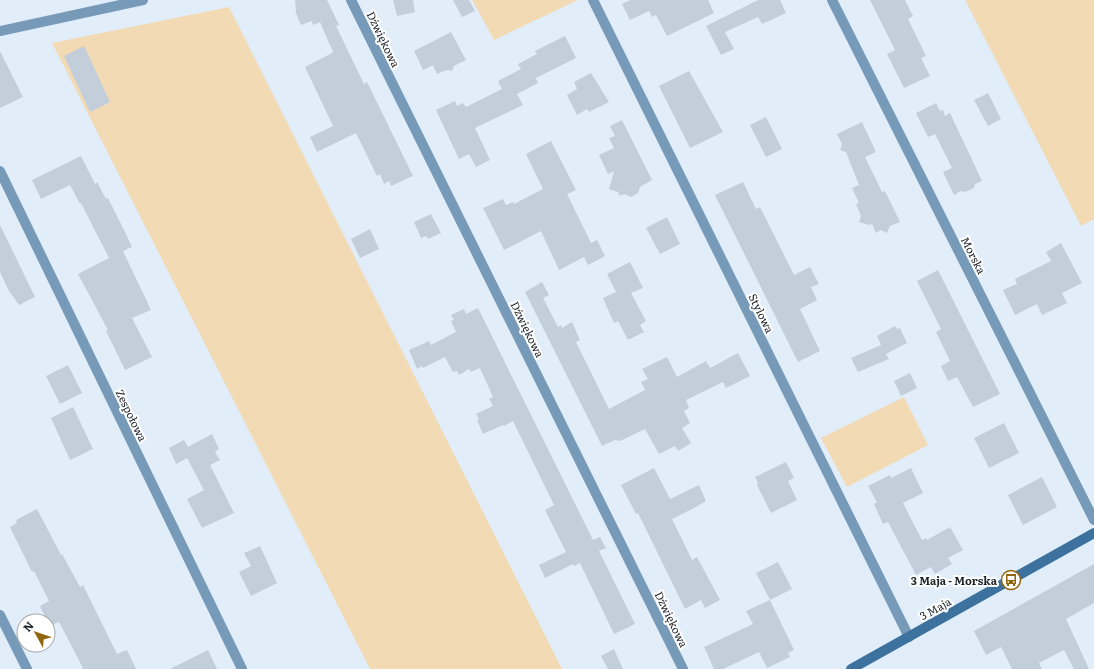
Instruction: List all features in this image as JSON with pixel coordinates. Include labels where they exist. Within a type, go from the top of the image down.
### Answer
[{"type":"street","points":[[0,31],[143,0]]},
{"type":"street","name":"Dźwiękowa","points":[[351,0],[684,669]]},
{"type":"street","name":"Stylowa","points":[[593,0],[789,394],[846,514],[909,637]]},
{"type":"street","name":"Morska","points":[[832,0],[1094,520]]},
{"type":"street","name":"Zespołowa","points":[[0,171],[242,669]]},
{"type":"street","name":"3 Maja","points":[[851,669],[866,665],[909,637],[1094,534]]},
{"type":"street","points":[[0,615],[26,669]]},
{"type":"shaded area","points":[[472,0],[578,0],[494,40]]},
{"type":"shaded area","points":[[965,0],[1094,0],[1094,219],[1081,226]]},
{"type":"shaded area","points":[[229,7],[562,669],[370,669],[52,43]]},
{"type":"shaded area","points":[[904,397],[928,445],[847,487],[821,438]]},
{"type":"building","points":[[295,0],[327,0],[339,25],[336,26],[364,84],[367,82],[413,176],[391,186],[389,181],[384,184],[380,174],[377,176],[356,133],[317,152],[310,137],[333,126],[305,67],[333,52],[320,22],[313,25],[312,21],[301,25],[296,13]]},
{"type":"building","points":[[393,0],[413,0],[415,12],[397,16]]},
{"type":"building","points":[[453,0],[469,0],[475,11],[462,17]]},
{"type":"building","points":[[630,0],[708,0],[714,13],[667,36],[656,15],[652,17],[649,11],[630,20],[622,4]]},
{"type":"building","points":[[758,0],[780,0],[786,13],[762,24],[758,17],[725,32],[734,49],[721,55],[706,26]]},
{"type":"building","points":[[870,0],[905,0],[913,16],[908,19],[926,56],[921,58],[930,76],[904,88],[887,54],[895,50]]},
{"type":"building","points":[[451,32],[466,60],[454,66],[452,71],[446,70],[437,74],[433,65],[423,70],[414,51]]},
{"type":"building","points":[[565,36],[576,58],[536,78],[538,83],[517,94],[523,105],[475,128],[490,160],[476,167],[469,154],[459,159],[436,110],[455,101],[457,106],[463,103],[466,107],[502,89],[498,81],[521,69],[518,64],[537,54],[535,51]]},
{"type":"building","points":[[84,46],[110,102],[90,112],[64,56]]},
{"type":"building","points":[[0,51],[23,97],[0,108]]},
{"type":"building","points":[[689,71],[723,132],[690,148],[659,86]]},
{"type":"building","points":[[591,73],[609,102],[589,112],[587,109],[577,115],[567,95],[577,89],[574,82]]},
{"type":"building","points":[[988,93],[1001,119],[988,126],[974,100]]},
{"type":"building","points":[[936,103],[940,111],[943,110],[945,116],[950,113],[982,181],[975,184],[974,188],[965,192],[961,191],[954,195],[943,172],[952,168],[935,134],[928,137],[916,113]]},
{"type":"building","points":[[766,117],[782,149],[766,157],[750,125]]},
{"type":"building","points":[[622,120],[652,180],[640,187],[638,193],[631,197],[624,194],[620,196],[618,192],[609,189],[614,171],[608,174],[599,155],[614,148],[609,138],[615,136],[610,126]]},
{"type":"building","points":[[862,122],[876,152],[865,157],[882,192],[885,191],[900,222],[890,226],[887,233],[881,230],[876,233],[872,224],[869,225],[859,222],[861,216],[856,204],[859,203],[852,188],[859,185],[846,152],[840,150],[842,144],[837,134]]},
{"type":"building","points":[[551,141],[576,190],[567,194],[591,243],[597,240],[605,256],[588,265],[584,257],[559,270],[541,231],[504,250],[483,208],[503,199],[506,205],[513,202],[514,204],[543,189],[526,154]]},
{"type":"building","points":[[81,156],[95,184],[97,182],[106,199],[108,198],[132,247],[123,251],[151,310],[132,318],[152,357],[125,370],[106,331],[108,330],[78,274],[109,258],[81,203],[80,204],[70,185],[41,199],[32,180]]},
{"type":"building","points":[[743,182],[756,209],[760,207],[794,275],[810,267],[819,284],[811,287],[817,300],[800,309],[820,351],[798,362],[715,195]]},
{"type":"building","points":[[431,214],[441,233],[428,239],[426,236],[421,238],[414,222]]},
{"type":"building","points":[[667,217],[680,244],[660,254],[646,228]]},
{"type":"building","points":[[0,225],[35,297],[19,305],[9,291],[0,272]]},
{"type":"building","points":[[370,229],[379,249],[360,258],[351,239]]},
{"type":"building","points":[[1061,243],[1082,283],[1062,293],[1067,303],[1042,315],[1037,304],[1015,315],[1003,290],[1017,284],[1015,279],[1051,261],[1046,252]]},
{"type":"building","points":[[630,262],[643,288],[631,293],[646,321],[640,325],[644,332],[628,340],[618,321],[614,323],[603,298],[616,292],[607,274]]},
{"type":"building","points":[[938,270],[1000,394],[973,407],[957,377],[948,381],[941,366],[950,361],[936,332],[941,329],[917,281]]},
{"type":"building","points":[[542,282],[549,295],[543,298],[558,327],[561,325],[562,328],[572,322],[580,340],[576,342],[609,409],[645,390],[641,382],[648,379],[642,369],[667,357],[677,377],[706,361],[710,368],[738,353],[750,376],[726,388],[723,382],[686,400],[689,408],[684,411],[690,423],[682,428],[691,443],[678,451],[675,446],[659,454],[645,429],[620,441],[615,440],[602,446],[525,292]]},
{"type":"building","points":[[478,308],[593,540],[600,537],[606,548],[599,551],[635,624],[614,634],[580,563],[574,566],[573,564],[545,578],[539,565],[566,552],[545,510],[554,505],[513,421],[483,434],[476,414],[493,406],[489,399],[493,397],[480,368],[471,372],[469,369],[459,375],[457,371],[453,372],[445,357],[423,368],[422,366],[417,369],[409,350],[429,341],[431,345],[456,332],[451,321],[454,320],[451,315],[464,309],[466,314]]},
{"type":"building","points":[[895,326],[897,329],[900,328],[907,343],[886,354],[889,359],[858,372],[851,358],[881,345],[877,336]]},
{"type":"building","points":[[68,365],[82,393],[60,404],[46,376]]},
{"type":"building","points":[[910,373],[917,388],[901,396],[894,381]]},
{"type":"building","points":[[73,407],[93,449],[70,460],[51,418]]},
{"type":"building","points":[[1004,423],[1019,453],[989,468],[974,438]]},
{"type":"building","points":[[212,434],[219,449],[215,452],[220,460],[210,465],[234,513],[202,528],[187,499],[204,490],[187,458],[176,464],[169,448],[184,440],[188,447]]},
{"type":"building","points":[[786,462],[794,478],[788,481],[797,500],[771,513],[757,485],[758,483],[755,477]]},
{"type":"building","points":[[654,468],[670,499],[699,485],[706,501],[672,519],[692,560],[697,557],[720,600],[705,608],[701,600],[685,609],[638,513],[636,514],[621,485]]},
{"type":"building","points":[[911,468],[923,493],[903,503],[922,540],[926,538],[927,540],[950,527],[963,550],[948,558],[952,564],[935,574],[931,567],[916,575],[888,522],[883,524],[874,504],[877,502],[868,486],[890,475],[891,478]]},
{"type":"building","points":[[1042,477],[1057,507],[1023,525],[1008,495]]},
{"type":"building","points":[[37,509],[80,587],[83,585],[117,654],[127,650],[136,669],[82,669],[83,668],[59,622],[56,623],[56,613],[43,613],[40,606],[49,601],[34,571],[32,572],[10,527],[17,523],[16,520]]},
{"type":"building","points":[[260,546],[277,583],[251,596],[239,572],[251,566],[244,553]]},
{"type":"building","points":[[778,562],[792,589],[770,600],[756,573]]},
{"type":"building","points":[[1094,564],[1094,603],[1066,619],[1089,669],[1074,669],[1064,650],[1039,663],[1042,669],[1012,669],[1001,647],[986,655],[974,631]]},
{"type":"building","points":[[770,600],[794,650],[788,653],[790,657],[767,668],[759,652],[723,669],[714,669],[704,647],[753,624],[746,611]]},
{"type":"building","points":[[614,649],[623,669],[608,669],[601,656]]},
{"type":"building","points":[[208,650],[217,669],[170,669]]},
{"type":"place","name":"3 Maja - Morska","points":[[1011,580]]}]
